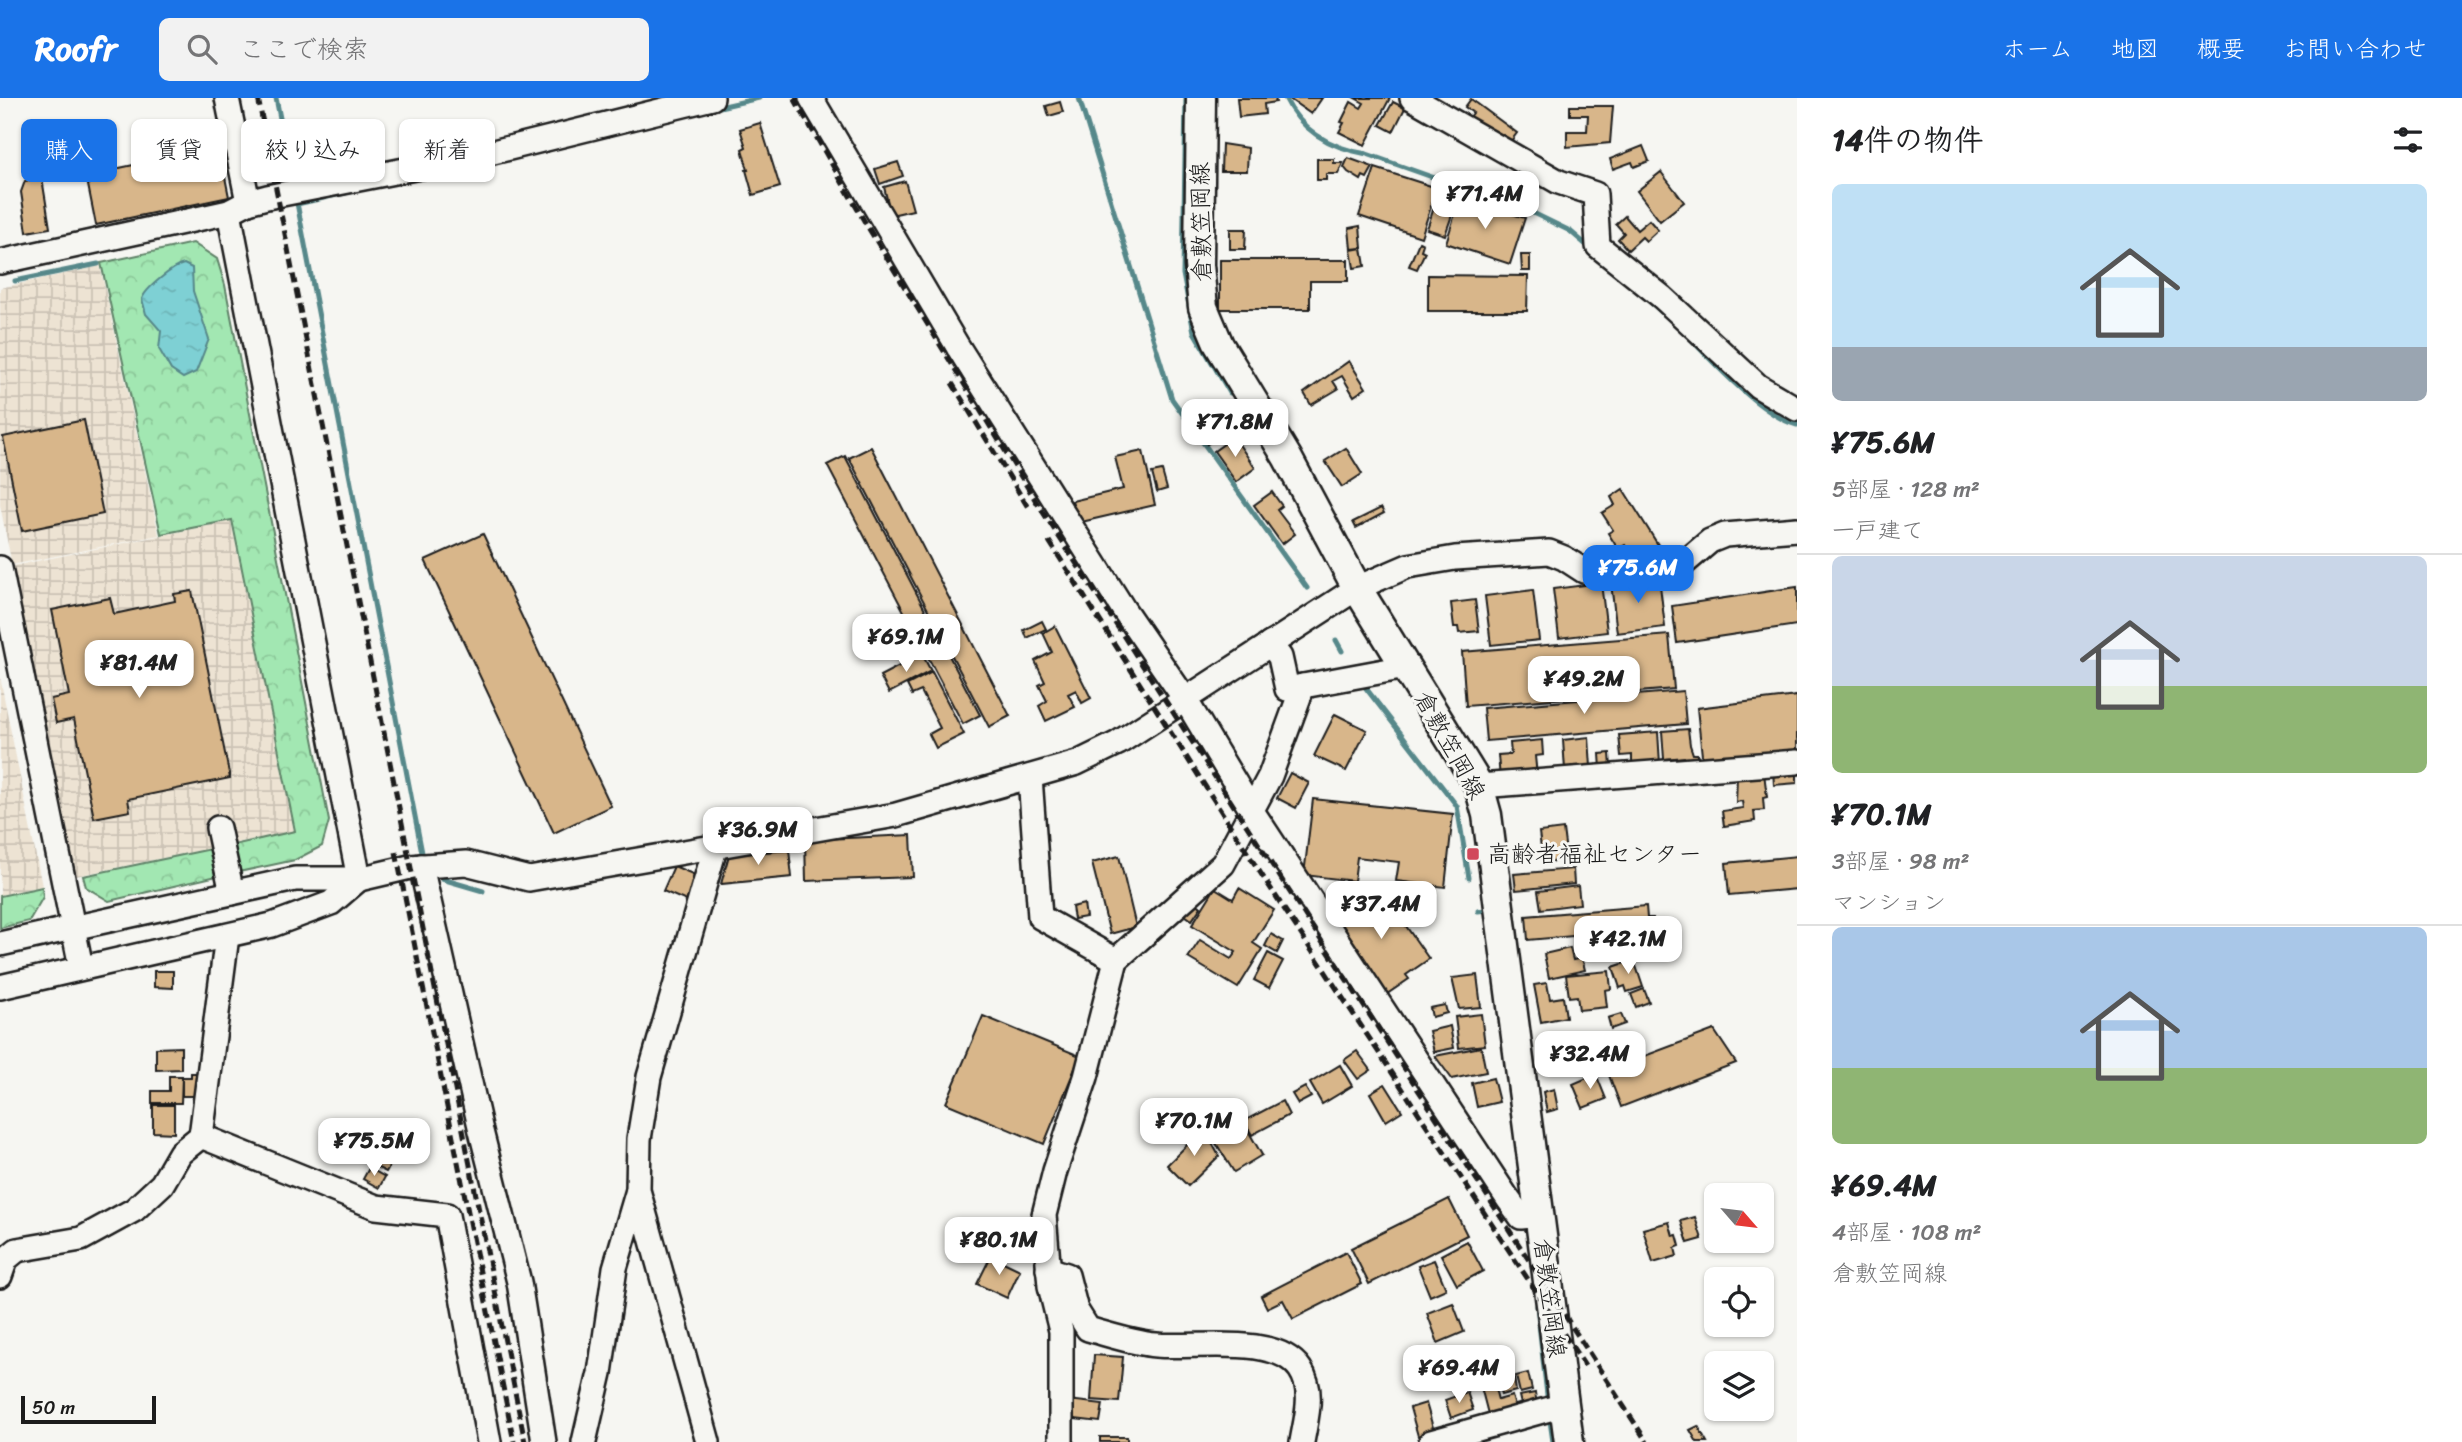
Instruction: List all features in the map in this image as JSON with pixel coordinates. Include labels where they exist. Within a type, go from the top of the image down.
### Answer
[{"type":"main road","name":"倉敷笠岡線","points":[[1201,98],[1199,265],[1203,307],[1219,345],[1287,457],[1357,589],[1479,786],[1487,815],[1540,1215],[1555,1407],[1569,1442]]},
{"type":"street","points":[[227,98],[239,207],[359,879]]},
{"type":"street","points":[[0,262],[481,155],[712,98]]},
{"type":"street","points":[[811,98],[965,358],[1124,610],[1185,699],[1252,811],[1508,1199],[1521,1217],[1540,1215]]},
{"type":"street","points":[[1412,98],[1559,182],[1595,194],[1598,246],[1662,297],[1758,386],[1797,409]]},
{"type":"street","points":[[0,944],[295,879],[359,879],[421,866],[466,863],[529,880],[896,815],[1077,764],[1118,743],[1357,589],[1408,566],[1489,555],[1549,552],[1584,571],[1622,571],[1683,564],[1710,541],[1725,535],[1797,529]]},
{"type":"street","points":[[0,568],[81,967]]},
{"type":"street","points":[[1270,644],[1280,657],[1287,689],[1406,667]]},
{"type":"street","points":[[1060,1442],[1062,1331],[1048,1269],[1044,1215],[1055,1171],[1086,1077],[1116,960],[1209,879],[1232,850],[1286,738],[1303,685]]},
{"type":"street","points":[[1479,786],[1797,762]]},
{"type":"street","points":[[1030,777],[1040,917],[1116,960]]},
{"type":"street","points":[[218,828],[232,893]]},
{"type":"street","points":[[584,1442],[600,1373],[614,1268],[638,1190],[639,1139],[649,1077],[716,845]]},
{"type":"street","points":[[421,866],[481,1131],[519,1282],[544,1442]]},
{"type":"street","points":[[0,987],[227,936],[312,911],[331,902],[359,879]]},
{"type":"street","points":[[0,1276],[6,1259],[17,1250],[81,1239],[134,1210],[162,1184],[180,1153],[201,1136],[227,936]]},
{"type":"street","points":[[201,1136],[376,1207],[447,1215],[489,1442]]},
{"type":"street","points":[[638,1190],[708,1442]]},
{"type":"street","points":[[1048,1269],[1067,1275],[1076,1310],[1088,1329],[1157,1345],[1200,1344],[1274,1350],[1300,1368],[1309,1392],[1302,1442]]},
{"type":"street","points":[[1432,1442],[1555,1407]]},
{"type":"shaded area","points":[[100,266],[159,535],[12,565],[0,505],[0,288]]},
{"type":"shaded area","points":[[231,521],[294,831],[76,876],[13,566]]},
{"type":"shaded area","points":[[0,677],[42,886],[0,895]]},
{"type":"green space","points":[[193,243],[217,259],[225,285],[329,821],[322,846],[295,860],[234,873],[229,846],[295,831],[232,520],[161,534],[101,263]]},
{"type":"green space","points":[[211,849],[217,876],[109,901],[86,887],[83,876]]},
{"type":"green space","points":[[42,887],[43,897],[29,921],[0,928],[0,896]]},
{"type":"water","points":[[184,264],[192,268],[193,291],[209,339],[196,372],[183,378],[171,370],[159,349],[161,331],[146,314],[142,299],[160,279]]},
{"type":"building","points":[[1237,98],[1275,98],[1276,102],[1264,104],[1265,114],[1239,117]]},
{"type":"building","points":[[1288,98],[1322,98],[1311,114]]},
{"type":"building","points":[[1355,98],[1390,98],[1365,145],[1339,132],[1351,102],[1361,108],[1364,103]]},
{"type":"building","points":[[1471,99],[1517,133],[1508,145],[1470,117],[1473,113],[1465,107]]},
{"type":"building","points":[[1060,102],[1063,112],[1049,116],[1046,106]]},
{"type":"building","points":[[1393,102],[1405,108],[1393,132],[1380,125]]},
{"type":"building","points":[[1570,106],[1613,106],[1610,143],[1567,147],[1567,131],[1587,131],[1588,115],[1570,115]]},
{"type":"building","points":[[760,123],[780,187],[753,195],[742,149],[746,147],[740,129]]},
{"type":"building","points":[[1222,144],[1248,148],[1247,171],[1221,171]]},
{"type":"building","points":[[1643,146],[1649,161],[1634,167],[1632,162],[1613,169],[1610,159]]},
{"type":"building","points":[[1348,158],[1373,167],[1367,178],[1363,176],[1361,180],[1348,172],[1344,167]]},
{"type":"building","points":[[1317,159],[1334,159],[1334,163],[1343,163],[1338,174],[1326,174],[1326,180],[1317,180]]},
{"type":"building","points":[[898,162],[903,176],[880,184],[875,169]]},
{"type":"building","points":[[131,166],[131,182],[226,182],[229,197],[96,225],[87,182],[117,182],[117,168]]},
{"type":"building","points":[[1375,168],[1437,188],[1421,237],[1359,216]]},
{"type":"building","points":[[1661,172],[1684,202],[1660,221],[1637,191]]},
{"type":"building","points":[[905,181],[913,210],[891,215],[884,187]]},
{"type":"building","points":[[25,182],[43,182],[50,228],[27,232],[21,192]]},
{"type":"building","points":[[1439,192],[1458,198],[1445,235],[1427,229]]},
{"type":"building","points":[[1460,198],[1525,218],[1510,264],[1446,243]]},
{"type":"building","points":[[1625,216],[1637,230],[1649,220],[1658,230],[1646,241],[1642,237],[1628,250],[1618,239],[1624,233],[1616,224]]},
{"type":"building","points":[[1360,226],[1362,248],[1351,249],[1349,228]]},
{"type":"building","points":[[1230,229],[1246,229],[1245,249],[1230,249]]},
{"type":"building","points":[[1419,242],[1423,244],[1421,250],[1425,252],[1417,269],[1409,266]]},
{"type":"building","points":[[1362,248],[1365,266],[1354,268],[1351,250]]},
{"type":"building","points":[[1521,255],[1530,255],[1530,271],[1522,271]]},
{"type":"building","points":[[1220,260],[1348,260],[1348,281],[1310,281],[1310,309],[1220,309]]},
{"type":"building","points":[[1428,275],[1528,276],[1527,311],[1428,311]]},
{"type":"building","points":[[1349,361],[1366,388],[1354,396],[1342,376],[1333,381],[1338,389],[1311,405],[1304,393]]},
{"type":"building","points":[[1219,411],[1230,429],[1207,444],[1196,427]]},
{"type":"building","points":[[84,420],[103,514],[22,531],[3,437]]},
{"type":"building","points":[[1234,437],[1255,468],[1236,482],[1214,451]]},
{"type":"building","points":[[871,447],[1010,716],[989,727],[849,458]]},
{"type":"building","points":[[1346,448],[1362,474],[1342,487],[1325,461]]},
{"type":"building","points":[[1143,451],[1155,505],[1077,523],[1072,501],[1123,489],[1115,457]]},
{"type":"building","points":[[845,456],[980,715],[963,724],[827,465]]},
{"type":"building","points":[[1162,471],[1167,489],[1157,492],[1152,473]]},
{"type":"building","points":[[1623,489],[1660,548],[1636,563],[1625,545],[1618,549],[1608,533],[1613,530],[1602,513],[1615,505],[1611,497]]},
{"type":"building","points":[[1272,492],[1282,506],[1277,510],[1295,534],[1282,544],[1254,505]]},
{"type":"building","points":[[1381,508],[1384,513],[1356,528],[1353,522]]},
{"type":"building","points":[[483,534],[611,806],[554,833],[425,560]]},
{"type":"building","points":[[1659,577],[1665,627],[1617,633],[1611,583]]},
{"type":"building","points":[[1601,583],[1607,632],[1559,638],[1553,589]]},
{"type":"building","points":[[1797,587],[1797,625],[1677,643],[1672,606]]},
{"type":"building","points":[[1533,590],[1539,640],[1491,645],[1485,596]]},
{"type":"building","points":[[192,591],[230,778],[128,799],[130,811],[94,818],[74,719],[56,723],[51,699],[69,695],[52,610],[110,598],[114,614],[175,601],[174,594]]},
{"type":"building","points":[[1475,600],[1479,631],[1459,633],[1458,627],[1454,627],[1451,603]]},
{"type":"building","points":[[1042,621],[1046,629],[1027,638],[1024,630]]},
{"type":"building","points":[[1055,626],[1091,698],[1082,703],[1076,690],[1068,694],[1075,707],[1046,721],[1039,706],[1047,701],[1039,685],[1045,682],[1035,661],[1052,652],[1043,633]]},
{"type":"building","points":[[1669,635],[1674,689],[1466,706],[1462,652]]},
{"type":"building","points":[[922,654],[931,671],[889,693],[880,676]]},
{"type":"building","points":[[932,672],[964,734],[936,748],[929,734],[940,728],[921,691],[912,695],[907,685]]},
{"type":"building","points":[[1683,691],[1686,724],[1486,741],[1483,708]]},
{"type":"building","points":[[1797,696],[1797,754],[1703,765],[1697,708]]},
{"type":"building","points":[[1335,714],[1367,730],[1346,771],[1314,756]]},
{"type":"building","points":[[1688,729],[1690,745],[1693,754],[1697,754],[1697,760],[1685,761],[1684,757],[1664,759],[1662,731]]},
{"type":"building","points":[[1658,732],[1660,764],[1632,766],[1632,755],[1621,756],[1619,735]]},
{"type":"building","points":[[1589,737],[1591,767],[1565,770],[1563,740]]},
{"type":"building","points":[[1542,740],[1543,755],[1535,756],[1537,776],[1500,779],[1498,755],[1511,754],[1510,743]]},
{"type":"building","points":[[1610,753],[1611,768],[1601,769],[1600,754]]},
{"type":"building","points":[[1797,768],[1797,783],[1774,785],[1773,770]]},
{"type":"building","points":[[1290,773],[1309,783],[1296,808],[1277,798]]},
{"type":"building","points":[[1764,773],[1767,797],[1763,798],[1764,810],[1754,811],[1755,821],[1724,826],[1722,811],[1743,808],[1742,801],[1736,802],[1737,776]]},
{"type":"building","points":[[1313,799],[1453,814],[1445,887],[1396,881],[1399,862],[1357,857],[1354,881],[1304,875]]},
{"type":"building","points":[[1563,829],[1567,860],[1547,862],[1546,855],[1542,856],[1539,832]]},
{"type":"building","points":[[911,835],[913,877],[806,881],[805,840]]},
{"type":"building","points":[[789,850],[792,877],[721,884],[729,855]]},
{"type":"building","points":[[1119,856],[1136,927],[1110,934],[1092,863]]},
{"type":"building","points":[[1797,856],[1797,889],[1729,895],[1726,863]]},
{"type":"building","points":[[674,866],[702,878],[691,903],[663,891]]},
{"type":"building","points":[[1573,869],[1574,884],[1516,890],[1514,874]]},
{"type":"building","points":[[1578,886],[1580,904],[1541,909],[1538,891]]},
{"type":"building","points":[[1215,888],[1233,899],[1239,888],[1274,910],[1253,943],[1262,949],[1238,988],[1188,958],[1200,940],[1231,959],[1236,952],[1192,925]]},
{"type":"building","points":[[1354,895],[1367,914],[1387,899],[1429,959],[1406,975],[1409,979],[1387,994],[1330,912]]},
{"type":"building","points":[[1192,899],[1201,907],[1192,920],[1182,913]]},
{"type":"building","points":[[1084,904],[1086,917],[1074,919],[1072,907]]},
{"type":"building","points":[[1646,906],[1647,918],[1653,918],[1653,929],[1528,940],[1526,916]]},
{"type":"building","points":[[1271,934],[1283,941],[1277,953],[1265,946]]},
{"type":"building","points":[[1658,937],[1659,948],[1580,954],[1579,942]]},
{"type":"building","points":[[1570,948],[1573,960],[1582,958],[1585,970],[1549,978],[1544,954]]},
{"type":"building","points":[[1268,953],[1283,961],[1269,988],[1254,980]]},
{"type":"building","points":[[1634,960],[1643,987],[1627,992],[1625,986],[1620,988],[1613,967]]},
{"type":"building","points":[[154,971],[173,971],[173,988],[154,987]]},
{"type":"building","points":[[1609,971],[1611,989],[1605,990],[1607,1007],[1579,1010],[1577,996],[1569,997],[1566,975]]},
{"type":"building","points":[[1477,975],[1481,1007],[1459,1009],[1452,978]]},
{"type":"building","points":[[1547,983],[1550,999],[1563,997],[1566,1017],[1541,1022],[1534,985]]},
{"type":"building","points":[[1644,989],[1649,1002],[1636,1007],[1631,994]]},
{"type":"building","points":[[1445,1005],[1447,1013],[1432,1017],[1430,1008]]},
{"type":"building","points":[[1481,1014],[1485,1045],[1459,1048],[1455,1017]]},
{"type":"building","points":[[1621,1014],[1625,1024],[1611,1029],[1608,1018]]},
{"type":"building","points":[[983,1016],[1080,1056],[1044,1144],[946,1103]]},
{"type":"building","points":[[1450,1026],[1454,1048],[1434,1052],[1429,1031]]},
{"type":"building","points":[[1714,1030],[1736,1063],[1621,1107],[1607,1070]]},
{"type":"building","points":[[1551,1039],[1556,1051],[1546,1055],[1541,1043]]},
{"type":"building","points":[[1578,1045],[1581,1057],[1566,1060],[1563,1049]]},
{"type":"building","points":[[181,1047],[181,1069],[156,1070],[156,1048]]},
{"type":"building","points":[[1481,1047],[1486,1072],[1452,1079],[1435,1056]]},
{"type":"building","points":[[1357,1051],[1371,1070],[1358,1079],[1344,1060]]},
{"type":"building","points":[[1340,1065],[1352,1086],[1322,1104],[1310,1083]]},
{"type":"building","points":[[191,1073],[198,1073],[198,1096],[182,1096],[182,1077],[191,1077]]},
{"type":"building","points":[[1596,1074],[1606,1099],[1583,1108],[1573,1084]]},
{"type":"building","points":[[169,1076],[182,1076],[181,1103],[152,1103],[152,1091],[169,1091]]},
{"type":"building","points":[[1493,1078],[1499,1102],[1477,1107],[1472,1083]]},
{"type":"building","points":[[1385,1084],[1402,1111],[1386,1121],[1370,1093]]},
{"type":"building","points":[[1305,1087],[1311,1097],[1298,1104],[1292,1094]]},
{"type":"building","points":[[1554,1089],[1558,1109],[1547,1112],[1543,1092]]},
{"type":"building","points":[[1282,1101],[1289,1115],[1252,1135],[1244,1121]]},
{"type":"building","points":[[153,1105],[174,1105],[174,1133],[153,1132]]},
{"type":"building","points":[[1243,1122],[1262,1155],[1234,1172],[1214,1140]]},
{"type":"building","points":[[1204,1128],[1219,1156],[1188,1186],[1167,1165]]},
{"type":"building","points":[[375,1154],[392,1162],[386,1172],[370,1164]]},
{"type":"building","points":[[369,1168],[385,1177],[379,1188],[363,1179]]},
{"type":"building","points":[[1449,1199],[1467,1235],[1369,1284],[1351,1248]]},
{"type":"building","points":[[1695,1217],[1702,1239],[1688,1243],[1681,1221]]},
{"type":"building","points":[[1669,1222],[1673,1236],[1677,1235],[1680,1246],[1675,1248],[1677,1256],[1653,1263],[1643,1229]]},
{"type":"building","points":[[1467,1241],[1483,1271],[1457,1285],[1441,1255]]},
{"type":"building","points":[[1346,1252],[1362,1284],[1293,1319],[1283,1300],[1267,1308],[1261,1296]]},
{"type":"building","points":[[991,1256],[1020,1270],[1007,1298],[977,1284]]},
{"type":"building","points":[[1434,1260],[1446,1289],[1430,1296],[1418,1266]]},
{"type":"building","points":[[1453,1303],[1464,1332],[1438,1343],[1427,1313]]},
{"type":"building","points":[[1094,1355],[1123,1357],[1119,1402],[1091,1400]]},
{"type":"building","points":[[1528,1373],[1532,1390],[1520,1393],[1516,1376]]},
{"type":"building","points":[[1514,1378],[1516,1391],[1501,1395],[1498,1381]]},
{"type":"building","points":[[1494,1384],[1498,1400],[1512,1396],[1516,1410],[1489,1418],[1481,1387]]},
{"type":"building","points":[[1467,1392],[1473,1410],[1451,1418],[1445,1400]]},
{"type":"building","points":[[1535,1393],[1537,1404],[1522,1408],[1519,1396]]},
{"type":"building","points":[[1068,1400],[1103,1404],[1100,1422],[1066,1418]]},
{"type":"building","points":[[1426,1403],[1434,1431],[1418,1436],[1410,1408]]},
{"type":"building","points":[[1698,1426],[1707,1442],[1697,1442],[1690,1430]]},
{"type":"building","points":[[1100,1437],[1127,1437],[1127,1442],[1100,1442]]},
{"type":"waterway","points":[[276,98],[293,184]]},
{"type":"waterway","points":[[711,109],[759,98]]},
{"type":"waterway","points":[[1079,98],[1172,399],[1307,588]]},
{"type":"waterway","points":[[1186,98],[1183,274],[1194,332],[1230,393]]},
{"type":"waterway","points":[[1285,98],[1299,120],[1329,142],[1531,212],[1570,231],[1591,249]]},
{"type":"waterway","points":[[297,204],[354,191]]},
{"type":"waterway","points":[[297,203],[423,858]]},
{"type":"waterway","points":[[15,281],[98,264]]},
{"type":"waterway","points":[[1648,300],[1664,314]]},
{"type":"waterway","points":[[1687,335],[1753,399],[1768,411],[1797,425]]},
{"type":"waterway","points":[[1336,640],[1342,651]]},
{"type":"waterway","points":[[1365,687],[1457,806],[1469,878]]},
{"type":"waterway","points":[[442,879],[483,891]]},
{"type":"waterway","points":[[1478,911],[1487,910]]},
{"type":"waterway","points":[[1537,1306],[1548,1404]]},
{"type":"waterway","points":[[1549,1414],[1553,1442]]},
{"type":"railway","points":[[258,98],[525,1442]]},
{"type":"railway","points":[[794,98],[866,224],[1039,506],[1647,1442]]},
{"type":"railway","points":[[952,383],[1029,509]]},
{"type":"railway","points":[[1049,541],[1254,863],[1585,1366]]},
{"type":"railway","points":[[396,852],[514,1442]]},
{"type":"place","name":"高齢者福祉センター","points":[[1473,854]]}]
